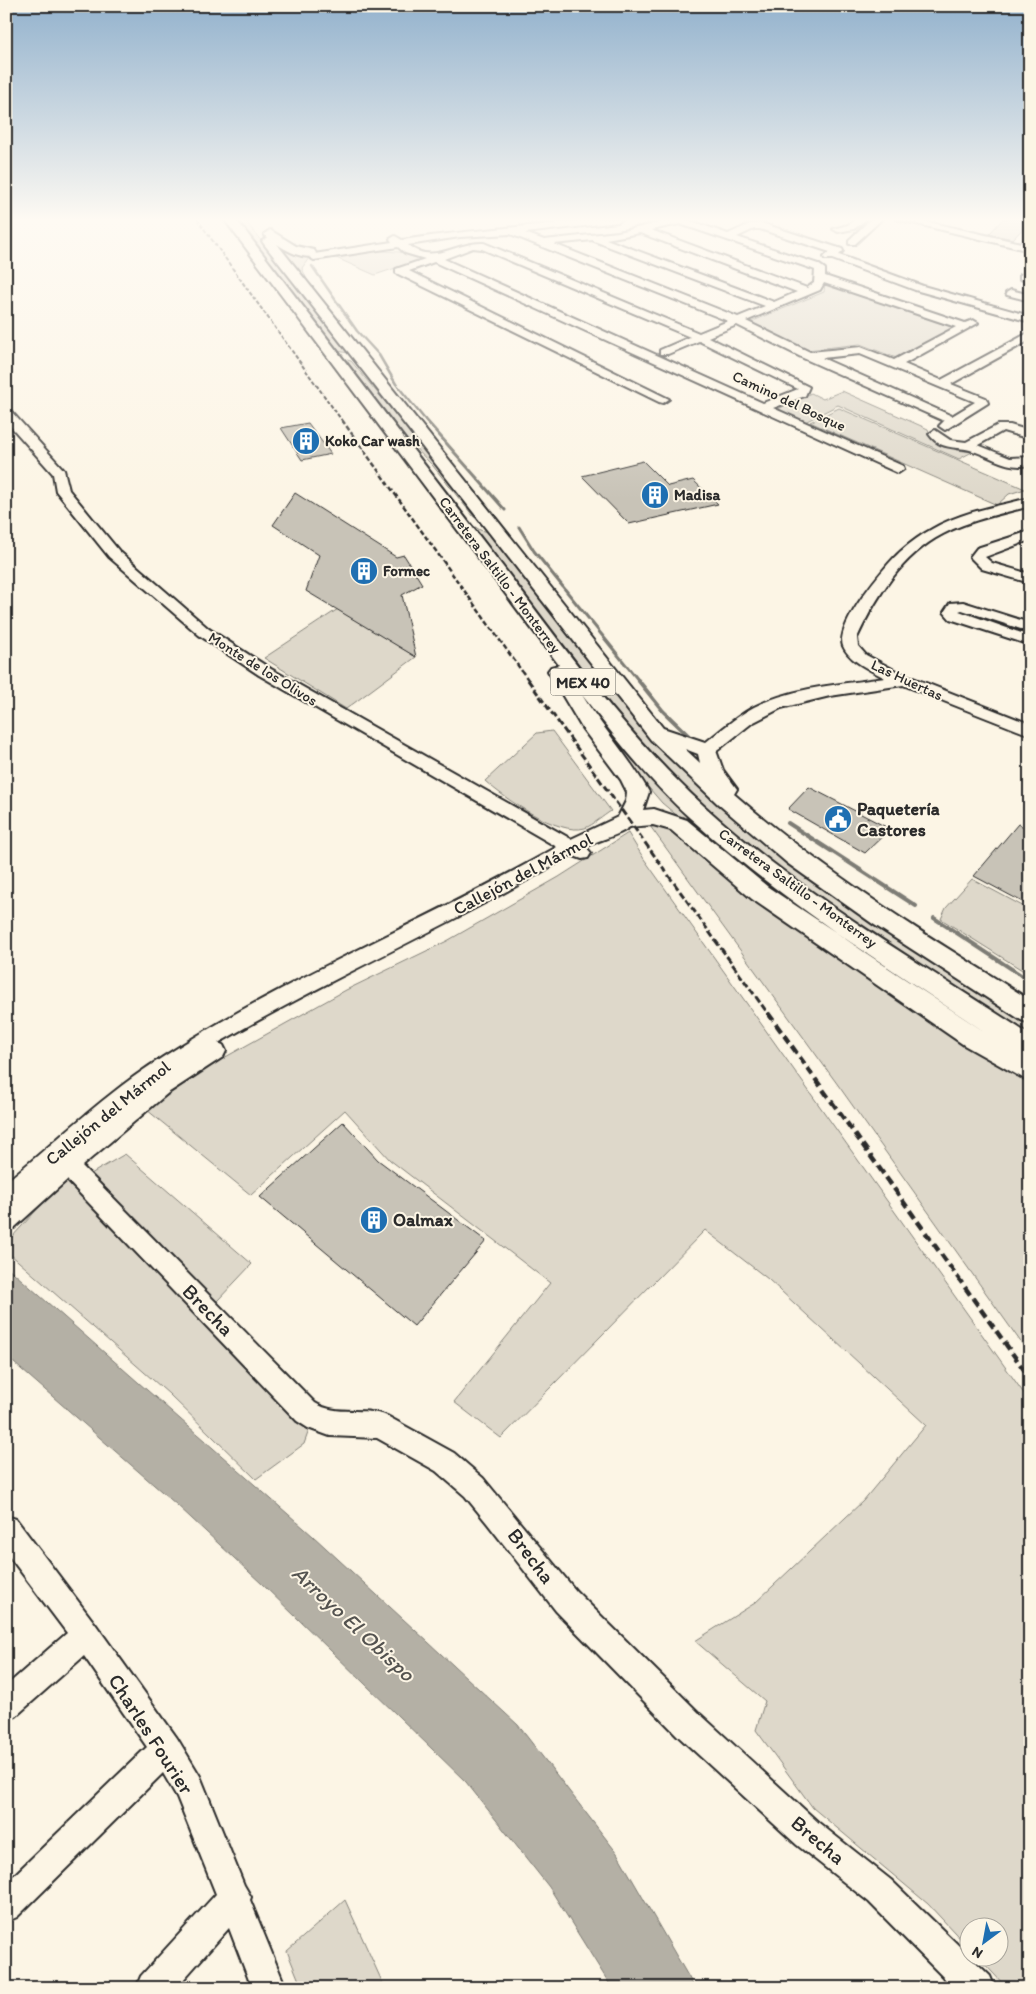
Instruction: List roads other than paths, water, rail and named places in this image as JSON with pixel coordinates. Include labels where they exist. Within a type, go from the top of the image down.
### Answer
[{"type":"main road","name":"Carretera Saltillo - Monterrey","points":[[301,312],[643,758],[726,838],[836,920],[1030,1049]]},
{"type":"main road","name":"Carretera Saltillo - Monterrey","points":[[325,312],[645,719],[698,775],[764,832],[830,882],[1030,1012]]},
{"type":"main road","points":[[333,354],[346,354],[356,360],[382,392],[400,408]]},
{"type":"main road","points":[[389,427],[431,467],[472,519],[492,524]]},
{"type":"main road","points":[[538,623],[540,638],[545,649],[574,700],[638,792],[635,806],[628,819]]},
{"type":"main road","points":[[645,719],[675,739],[707,750],[710,765],[718,779],[764,832]]},
{"type":"main road","points":[[628,819],[654,818],[678,825],[776,905],[957,1027],[1030,1071]]},
{"type":"street","points":[[481,312],[663,399]]},
{"type":"street","points":[[505,324],[534,312]]},
{"type":"street","name":"Camino del Bosque","points":[[562,312],[898,469]]},
{"type":"street","name":"Camino del Bosque","points":[[564,312],[664,352],[777,403]]},
{"type":"street","points":[[641,312],[699,336],[800,384],[804,389],[801,393],[764,407]]},
{"type":"street","points":[[716,312],[738,321],[807,356],[949,423],[982,403],[982,401],[861,350],[807,356]]},
{"type":"street","points":[[664,352],[760,312]]},
{"type":"street","points":[[926,312],[966,327]]},
{"type":"street","points":[[895,364],[994,312]]},
{"type":"street","points":[[999,312],[1030,324]]},
{"type":"street","points":[[1000,312],[1030,319]]},
{"type":"street","points":[[942,384],[1030,335]]},
{"type":"street","name":"Monte de los Olivos","points":[[6,413],[59,473],[63,491],[109,548],[204,632],[234,654],[286,685],[578,849]]},
{"type":"street","points":[[968,446],[1001,426],[1008,426],[1030,435]]},
{"type":"street","points":[[935,434],[939,440],[955,446],[968,446],[1011,463],[1030,462]]},
{"type":"street","name":"Las Huertas","points":[[1030,502],[955,523],[938,531],[910,550],[885,577],[855,624],[849,638],[851,647],[861,658],[903,680],[1030,730]]},
{"type":"street","points":[[1030,535],[982,551],[977,557],[987,566],[1030,579]]},
{"type":"street","points":[[1030,628],[963,606],[955,606],[951,612],[955,616],[1030,641]]},
{"type":"street","points":[[707,750],[761,711],[780,704],[807,696],[903,680]]},
{"type":"street","name":"Callejón del Mármol","points":[[22,1190],[127,1095],[170,1063],[265,1006],[469,918],[578,849],[595,845],[606,832],[628,819]]},
{"type":"street","name":"Callejón del Mármol","points":[[22,1190],[67,1165],[132,1109],[175,1077],[349,969]]},
{"type":"street","name":"Brecha","points":[[67,1165],[306,1412],[317,1419],[330,1423],[378,1425],[445,1462],[474,1487],[498,1513],[545,1577],[566,1601],[689,1725],[808,1834],[880,1890],[978,1988]]},
{"type":"street","points":[[6,1221],[22,1190]]},
{"type":"street","name":"Charles Fourier","points":[[8,1534],[86,1635],[166,1749],[189,1787],[269,1988]]},
{"type":"street","points":[[6,1706],[86,1635]]},
{"type":"street","points":[[6,1906],[166,1749]]},
{"type":"street","points":[[153,1988],[234,1898]]},
{"type":"water","name":"Arroyo El Obispo","points":[[6,1266],[313,1536],[518,1725],[617,1853],[695,1988],[612,1988],[549,1887],[466,1782],[262,1584],[177,1505],[6,1356]]},
{"type":"waterway","points":[[344,312],[357,331],[379,355],[396,384],[427,422]]},
{"type":"waterway","points":[[426,420],[505,510]]},
{"type":"waterway","points":[[519,527],[534,551],[639,681]]},
{"type":"waterway","points":[[638,680],[663,711],[694,741]]},
{"type":"waterway","points":[[788,823],[916,906]]},
{"type":"waterway","points":[[934,918],[1030,981]]},
{"type":"railway","points":[[264,312],[343,422]]},
{"type":"railway","points":[[342,420],[529,681]]},
{"type":"railway","points":[[528,680],[769,1015]]},
{"type":"railway","points":[[768,1013],[1030,1378]]},
{"type":"place","name":"Koko Car wash","points":[[306,441]]},
{"type":"place","name":"Madisa","points":[[655,495]]},
{"type":"place","name":"Formec","points":[[364,571]]},
{"type":"place","name":"Paquetería Castores","points":[[838,819]]},
{"type":"place","name":"Oalmax","points":[[374,1220]]}]
